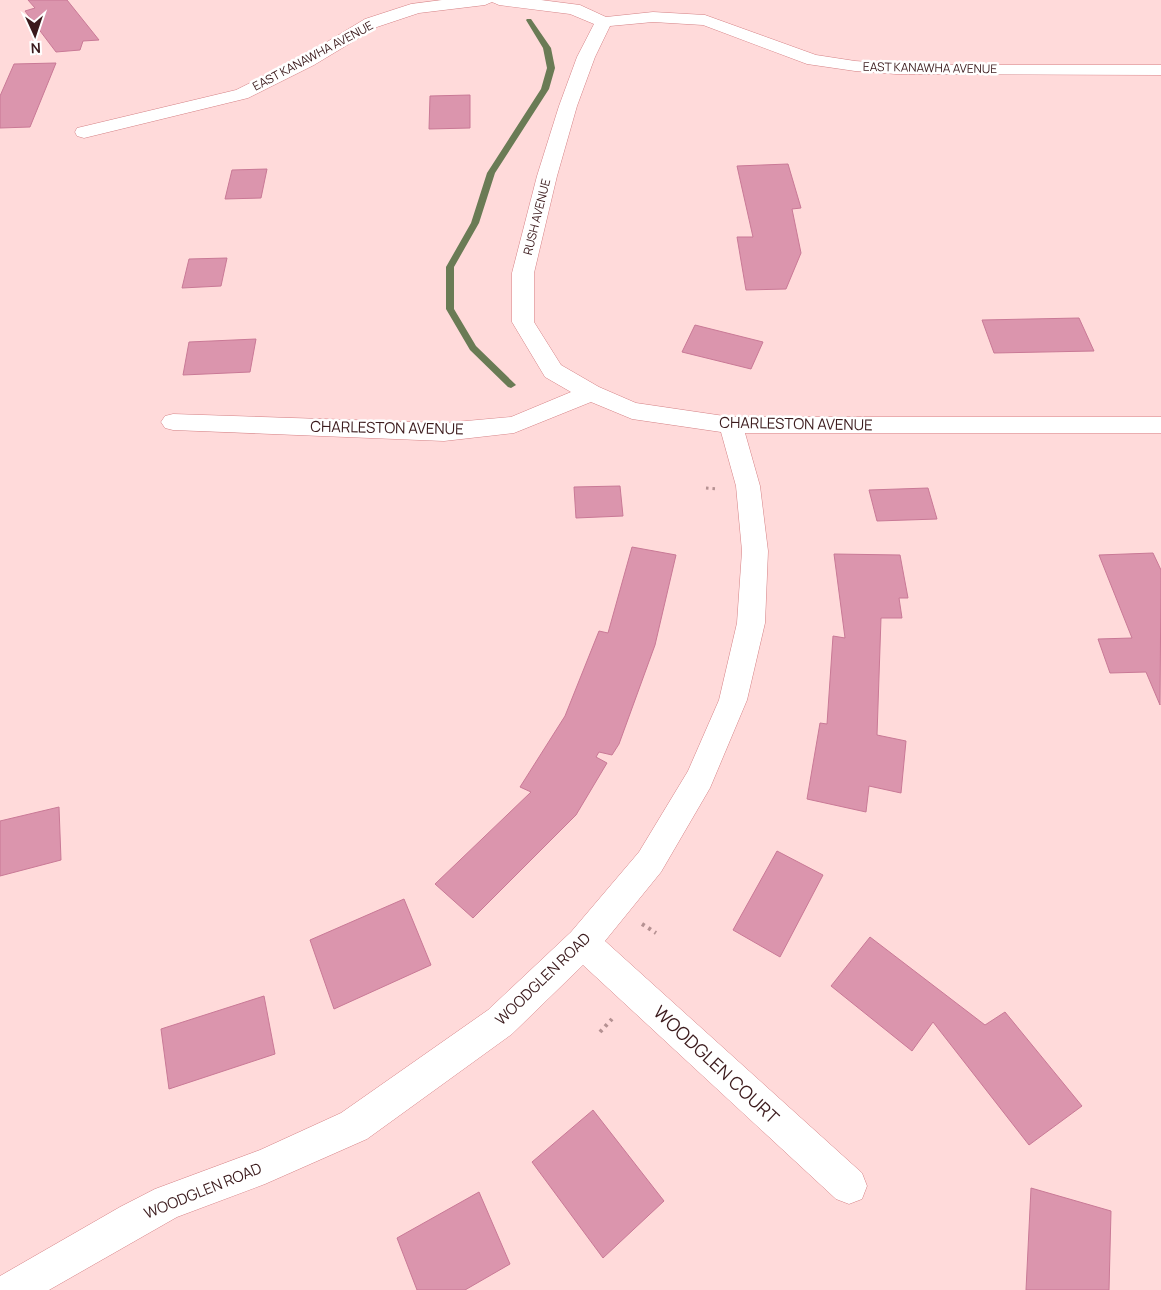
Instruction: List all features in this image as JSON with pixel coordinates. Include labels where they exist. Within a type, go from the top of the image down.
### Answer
[{"type":"street","name":"EAST KANAWHA AVENUE","points":[[84,132],[242,94],[308,62],[371,23],[417,8],[485,0]]},
{"type":"street","name":"EAST KANAWHA AVENUE","points":[[499,0],[574,10],[604,22],[653,17],[705,20],[813,60],[855,66],[966,70],[1161,70]]},
{"type":"street","name":"RUSH AVENUE","points":[[591,393],[553,371],[523,322],[523,273],[547,176],[568,106],[586,57],[604,22]]},
{"type":"street","name":"CHARLESTON AVENUE","points":[[173,422],[444,432],[514,425],[591,393],[632,411],[731,425],[1161,425]]},
{"type":"street","name":"WOODGLEN ROAD","points":[[12,1290],[133,1220],[168,1202],[265,1166],[354,1126],[500,1022],[583,943],[650,862],[700,779],[733,700],[751,623],[755,552],[748,486],[731,425]]},
{"type":"street","name":"WOODGLEN COURT","points":[[583,943],[849,1186]]},
{"type":"path","points":[[641,924],[656,933]]},
{"type":"path","points":[[600,1032],[612,1019]]},
{"type":"building","points":[[28,0],[67,0],[99,40],[83,41],[80,50],[56,52],[25,11],[35,8]]},
{"type":"building","points":[[56,63],[30,127],[0,128],[0,96],[14,64]]},
{"type":"building","points":[[470,95],[470,128],[429,129],[430,96]]},
{"type":"building","points":[[788,164],[801,208],[792,209],[801,253],[786,289],[746,290],[737,237],[753,237],[737,166]]},
{"type":"building","points":[[267,169],[261,198],[225,199],[232,170]]},
{"type":"building","points":[[227,258],[221,286],[182,288],[189,259]]},
{"type":"building","points":[[1079,318],[1094,351],[994,353],[982,320]]},
{"type":"building","points":[[695,325],[763,342],[751,369],[682,352]]},
{"type":"building","points":[[256,339],[250,372],[183,375],[189,342]]},
{"type":"building","points":[[620,486],[623,516],[576,518],[574,487]]},
{"type":"building","points":[[928,488],[937,519],[877,521],[869,490]]},
{"type":"building","points":[[632,547],[676,555],[655,645],[619,744],[612,755],[599,752],[596,757],[607,763],[576,815],[473,918],[435,884],[531,792],[520,787],[565,716],[599,631],[608,633]]},
{"type":"building","points":[[1153,553],[1161,570],[1160,705],[1146,672],[1110,673],[1098,639],[1132,638],[1099,555]]},
{"type":"building","points":[[834,554],[900,555],[908,598],[899,598],[902,618],[881,618],[877,735],[906,741],[901,793],[869,786],[866,812],[807,799],[820,723],[827,724],[833,636],[845,638]]},
{"type":"building","points":[[59,807],[61,860],[0,876],[0,821]]},
{"type":"building","points":[[777,851],[823,875],[780,957],[733,930]]},
{"type":"building","points":[[404,899],[431,965],[334,1009],[310,940]]},
{"type":"building","points":[[870,937],[985,1025],[1005,1012],[1082,1106],[1029,1145],[933,1022],[912,1051],[831,986]]},
{"type":"building","points":[[264,996],[275,1054],[169,1089],[161,1029]]},
{"type":"building","points":[[593,1110],[664,1201],[603,1258],[532,1162]]},
{"type":"building","points":[[1031,1188],[1111,1211],[1109,1290],[1026,1290]]},
{"type":"building","points":[[479,1192],[510,1264],[465,1290],[417,1290],[397,1238]]},
{"type":"waterway","points":[[511,385],[473,348],[450,309],[450,267],[475,223],[491,173],[545,89],[551,68],[547,48],[529,20]]}]
